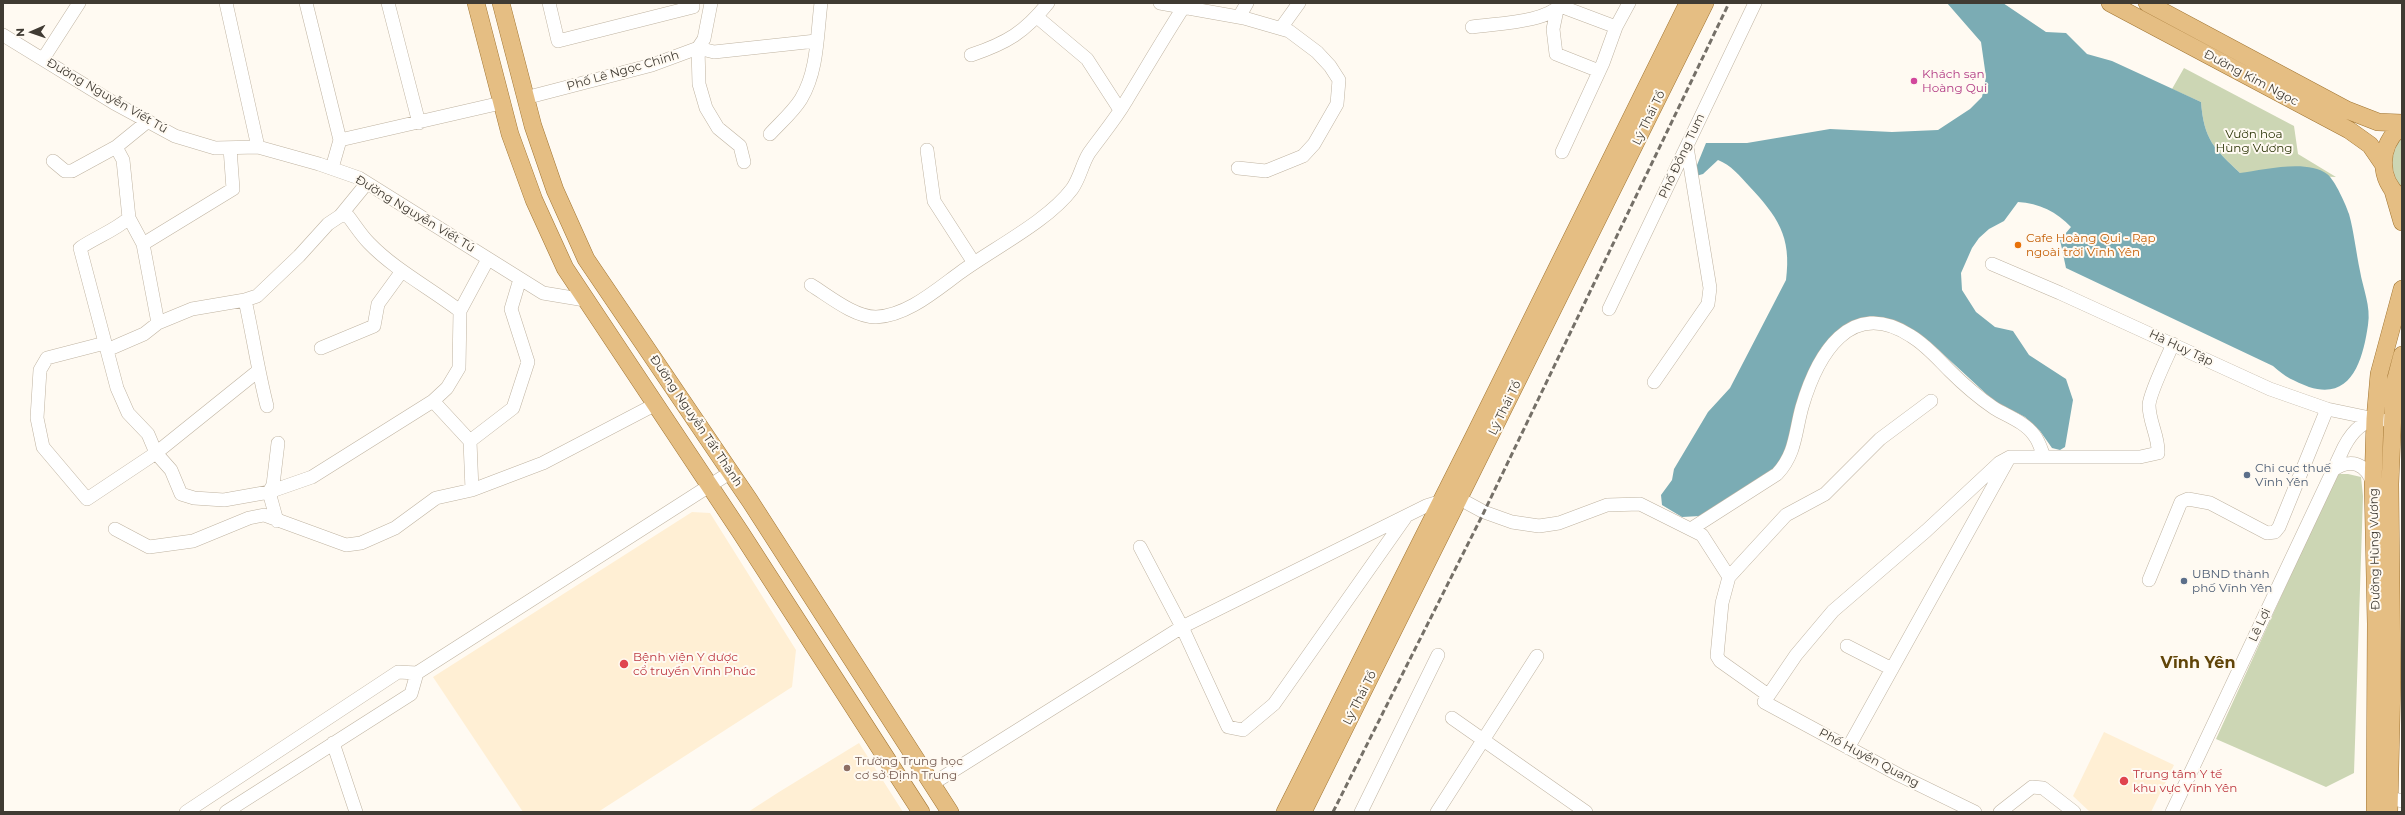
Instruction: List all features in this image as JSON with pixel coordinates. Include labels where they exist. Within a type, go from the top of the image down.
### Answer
[{"type":"main road","name":"Đường Nguyễn Tất Thành","points":[[476,3],[510,134],[534,200],[565,268],[710,486],[921,812]]},
{"type":"main road","name":"Đường Nguyễn Tất Thành","points":[[501,3],[525,98],[555,190],[586,259],[730,472],[950,811]]},
{"type":"main road","name":"Lý Thái Tổ","points":[[1285,812],[1460,499],[1481,439],[1688,3]]},
{"type":"main road","name":"Lý Thái Tổ","points":[[1303,812],[1384,634],[1442,501],[1481,439],[1705,3]]},
{"type":"main road","name":"Đường Kim Ngọc","points":[[2110,3],[2143,8],[2347,110],[2378,122],[2402,124]]},
{"type":"main road","name":"Đường Kim Ngọc","points":[[2143,8],[2349,130],[2370,145],[2383,164]]},
{"type":"main road","points":[[2402,124],[2389,140],[2383,164],[2386,178],[2398,195],[2402,222]]},
{"type":"main road","name":"Đường Hùng Vương","points":[[2375,812],[2376,632],[2373,485],[2375,419],[2379,374],[2402,289]]},
{"type":"main road","points":[[585,300],[609,294]]},
{"type":"main road","name":"Đường Hùng Vương","points":[[2394,804],[2390,484],[2395,381],[2402,355]]},
{"type":"main road","points":[[778,590],[799,577]]},
{"type":"street","points":[[42,59],[79,3]]},
{"type":"street","points":[[226,3],[258,147]]},
{"type":"street","points":[[306,3],[340,140],[332,168]]},
{"type":"street","points":[[388,3],[419,123]]},
{"type":"street","points":[[549,3],[558,42],[693,7],[693,3]]},
{"type":"street","points":[[711,3],[704,39],[698,48],[699,84],[706,108],[718,128],[740,146],[744,162]]},
{"type":"street","points":[[770,134],[800,100],[814,62],[821,3]]},
{"type":"street","points":[[971,55],[1002,44],[1021,32],[1037,17],[1048,3]]},
{"type":"street","points":[[1160,3],[1239,17],[1281,28],[1299,38],[1330,66],[1339,80],[1337,104],[1314,144],[1303,156],[1266,171],[1238,168]]},
{"type":"street","points":[[1239,17],[1247,3]]},
{"type":"street","points":[[1281,28],[1299,3]]},
{"type":"street","points":[[1562,152],[1599,71],[1616,27],[1629,3]]},
{"type":"street","name":"Phố Đồng Tum","points":[[1610,309],[1755,3]]},
{"type":"street","points":[[1472,27],[1533,18],[1560,6],[1616,27]]},
{"type":"street","points":[[1560,6],[1553,29],[1556,54],[1599,71]]},
{"type":"street","points":[[811,285],[849,308],[875,317],[901,311],[933,292],[974,263],[1024,231],[1072,188],[1088,155],[1120,110],[1183,8]]},
{"type":"street","points":[[1037,17],[1087,59],[1120,110]]},
{"type":"street","name":"Đường Nguyễn Viết Tú","points":[[3,35],[175,136],[214,148],[258,147],[332,168],[367,183],[543,293],[585,300]]},
{"type":"street","points":[[698,48],[714,52],[816,41]]},
{"type":"street","name":"Phố Lê Ngọc Chinh","points":[[525,98],[652,65],[698,48]]},
{"type":"street","points":[[340,140],[501,104]]},
{"type":"street","points":[[53,161],[66,171],[72,171],[116,147],[148,121]]},
{"type":"street","points":[[116,147],[123,160],[129,218],[143,244],[158,323]]},
{"type":"street","points":[[143,244],[233,190],[230,148]]},
{"type":"street","points":[[1654,382],[1708,304],[1710,288],[1686,148]]},
{"type":"street","points":[[927,150],[934,201],[974,263]]},
{"type":"street","points":[[258,371],[156,453],[87,499],[43,447],[37,418],[40,370],[47,358],[106,346],[144,334],[158,323],[192,309],[245,300],[257,296],[299,256],[328,224],[340,216],[367,183]]},
{"type":"street","points":[[340,216],[348,216],[369,243],[402,271],[431,289],[460,312]]},
{"type":"street","points":[[129,218],[118,228],[95,237],[80,248],[117,388],[128,413],[148,434],[156,453],[171,470],[181,494],[194,498],[224,500],[269,492],[312,477],[434,401],[447,388],[459,368],[460,312],[488,259]]},
{"type":"street","name":"Hà Huy Tập","points":[[1992,264],[2173,344],[2270,389],[2327,410],[2375,419]]},
{"type":"street","points":[[321,348],[374,326],[378,304],[402,271]]},
{"type":"street","points":[[470,441],[513,408],[528,362],[511,309],[520,279]]},
{"type":"street","points":[[245,300],[256,348],[258,371],[267,406]]},
{"type":"street","points":[[1691,529],[1777,474],[1784,466],[1795,444],[1802,407],[1821,359],[1830,345],[1840,336],[1863,325],[1886,325],[1912,336],[1977,396],[2027,427],[2036,438],[2044,457]]},
{"type":"street","points":[[1766,698],[1796,655],[1833,611],[1926,531],[1999,462],[2010,457],[2140,457],[2158,453],[2158,444],[2153,429],[2149,404],[2173,344]]},
{"type":"street","points":[[434,401],[470,441],[472,490]]},
{"type":"street","points":[[1460,499],[1484,512],[1512,522],[1540,526],[1559,523],[1607,505],[1640,504],[1702,535],[1729,577],[1786,516],[1825,494],[1880,439],[1931,401]]},
{"type":"street","points":[[115,529],[149,547],[193,541],[249,518],[264,515],[346,545],[361,543],[395,528],[436,498],[472,490],[543,463],[656,404]]},
{"type":"street","points":[[2149,580],[2181,502],[2188,499],[2210,503],[2268,533],[2275,532],[2279,527],[2327,410]]},
{"type":"street","points":[[2375,419],[2392,420]]},
{"type":"street","name":"Lê Lợi","points":[[2173,811],[2333,470],[2353,433],[2361,426],[2375,419]]},
{"type":"street","points":[[277,521],[269,492],[273,485],[278,443]]},
{"type":"street","points":[[1848,748],[2010,457]]},
{"type":"street","points":[[2333,470],[2349,464],[2362,466],[2369,474],[2373,485]]},
{"type":"street","points":[[186,812],[398,672],[417,673],[730,472]]},
{"type":"street","points":[[932,784],[1182,627],[1406,516],[1442,501]]},
{"type":"street","points":[[1140,547],[1182,627],[1228,727],[1243,730],[1274,704],[1406,516]]},
{"type":"street","name":"Phố Huyền Quang","points":[[1729,577],[1722,603],[1717,656],[1720,661],[1766,698],[1848,748],[1975,812]]},
{"type":"street","points":[[1847,646],[1892,669]]},
{"type":"street","points":[[1361,812],[1438,655]]},
{"type":"street","points":[[1444,810],[1484,740],[1536,656]]},
{"type":"street","points":[[226,812],[411,694],[417,673]]},
{"type":"street","points":[[1452,718],[1586,812]]},
{"type":"street","points":[[333,743],[356,812]]},
{"type":"street","points":[[2000,812],[2032,787],[2043,788],[2074,812]]},
{"type":"shaded area","name":"Bệnh viện Y dược cổ truyền Vĩnh Phúc","points":[[692,512],[710,513],[796,650],[792,687],[598,812],[523,812],[433,677]]},
{"type":"shaded area","name":"Trung tâm Y tế khu vực Vĩnh Yên","points":[[2104,732],[2174,765],[2151,812],[2090,812],[2073,796]]},
{"type":"shaded area","name":"Trường Trung học cơ sở Định Trung","points":[[859,743],[903,812],[748,812],[779,792]]},
{"type":"green space","name":"Vườn hoa Hùng Vương","points":[[2184,68],[2294,126],[2298,154],[2336,177],[2240,173],[2217,150],[2208,135],[2202,115],[2201,102],[2172,89]]},
{"type":"green space","points":[[2402,138],[2402,188],[2393,170],[2393,156]]},
{"type":"green space","points":[[2337,474],[2348,474],[2361,477],[2363,496],[2354,773],[2326,787],[2216,739]]},
{"type":"water","points":[[1947,3],[2003,3],[2046,32],[2066,33],[2087,54],[2112,61],[2201,102],[2202,115],[2208,135],[2217,150],[2240,173],[2297,166],[2308,167],[2327,174],[2337,187],[2349,214],[2361,278],[2368,304],[2369,318],[2366,338],[2363,351],[2353,374],[2336,388],[2324,390],[2309,387],[2294,381],[2273,366],[2066,268],[2060,240],[2071,227],[2060,217],[2047,209],[2033,204],[2018,202],[2004,221],[1989,229],[1979,238],[1972,248],[1961,273],[1962,290],[1976,312],[1995,327],[2013,331],[2029,355],[2066,379],[2073,400],[2065,447],[2060,450],[2052,448],[2040,431],[2025,417],[1994,401],[1930,342],[1893,322],[1839,333],[1822,347],[1811,367],[1787,457],[1774,471],[1700,516],[1682,517],[1662,505],[1661,495],[1672,480],[1674,469],[1708,412],[1730,388],[1786,280],[1787,265],[1787,251],[1784,239],[1775,217],[1735,171],[1718,160],[1703,174],[1696,176],[1695,170],[1706,143],[1747,143],[1830,129],[1892,132],[1938,130],[1970,109],[1982,97],[1986,77],[1981,42]]},
{"type":"railway","points":[[1333,812],[1484,512],[1729,3]]},
{"type":"place","name":"Khách sạn Hoàng Qui","points":[[1914,81]]},
{"type":"place","name":"Cafe Hoàng Qui - Rạp ngoài trời Vĩnh Yên","points":[[2018,245]]},
{"type":"place","name":"Chi cục thuế Vĩnh Yên","points":[[2247,475]]},
{"type":"place","name":"UBND thành phố Vĩnh Yên","points":[[2184,581]]},
{"type":"place","name":"Bệnh viện Y dược cổ truyền Vĩnh Phúc","points":[[624,664]]},
{"type":"place","name":"Trường Trung học cơ sở Định Trung","points":[[847,768]]},
{"type":"place","name":"Trung tâm Y tế khu vực Vĩnh Yên","points":[[2124,781]]},
{"type":"district","name":"Vĩnh Yên","points":[[2198,663]]}]
